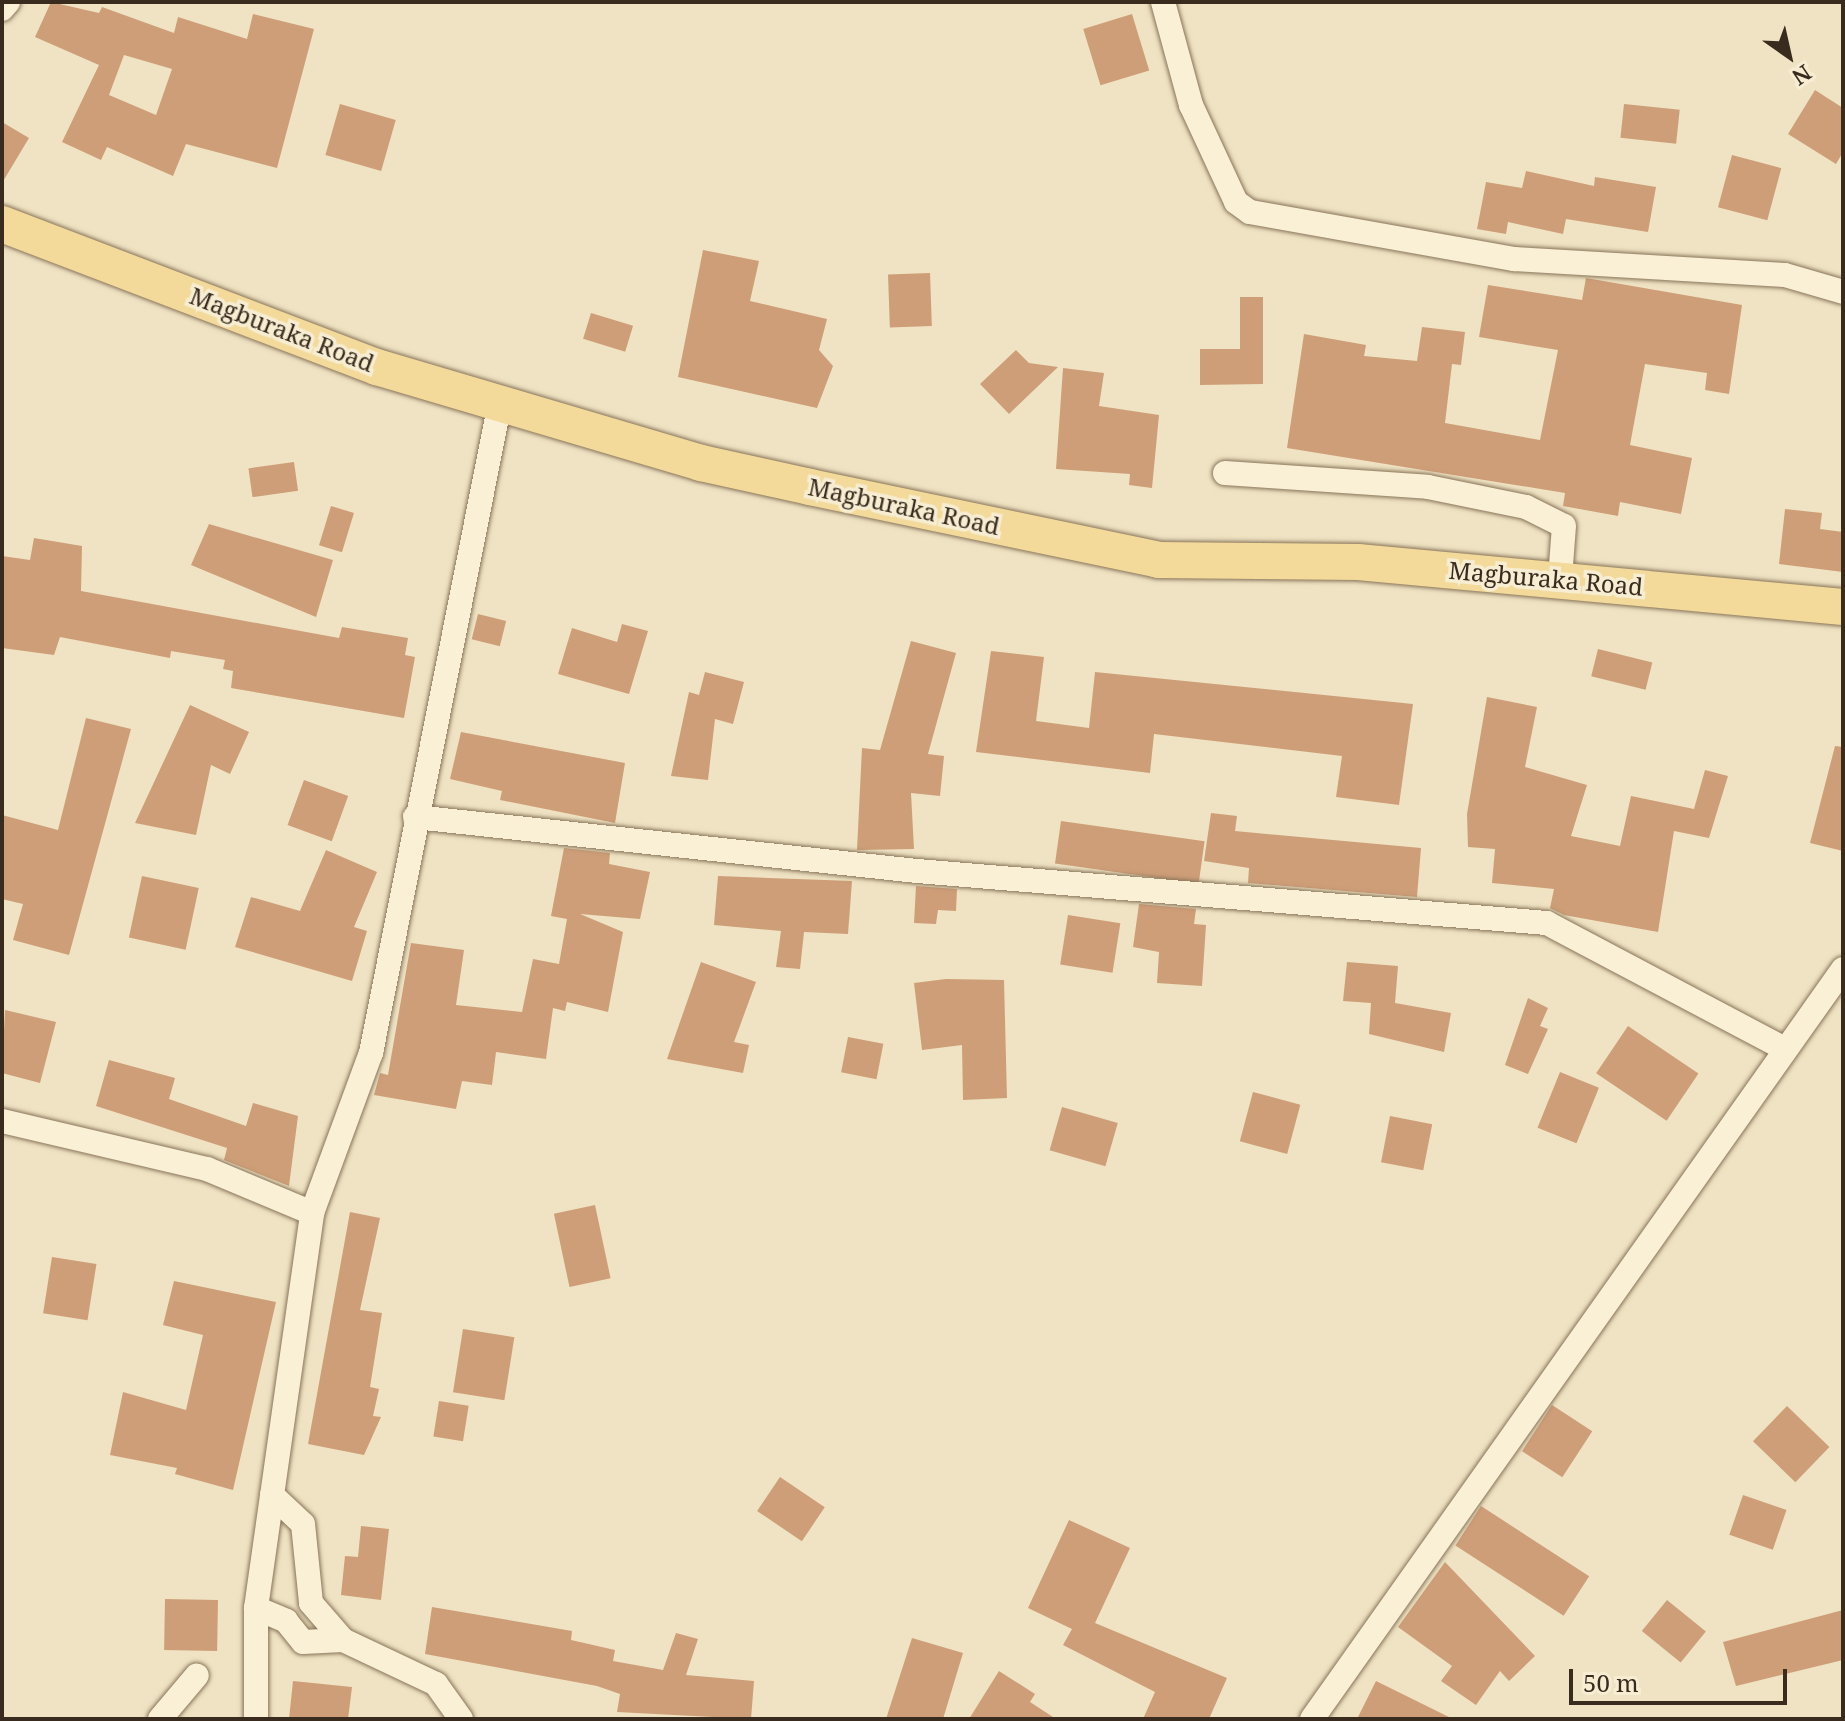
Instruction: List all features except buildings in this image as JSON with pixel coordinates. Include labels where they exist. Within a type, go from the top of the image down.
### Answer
[{"type":"main road","name":"Magburaka Road","points":[[2,224],[377,367],[701,463],[1158,560],[1358,562],[1560,578],[1843,607]]},
{"type":"street","points":[[2,9],[8,2]]},
{"type":"street","points":[[1163,2],[1191,105],[1236,202],[1250,212],[1514,259],[1785,275],[1843,292]]},
{"type":"street","points":[[256,1719],[256,1608],[312,1213],[371,1053],[415,817],[500,402]]},
{"type":"street","points":[[1225,473],[1428,487],[1526,507],[1564,526],[1560,578]]},
{"type":"street","points":[[415,817],[917,871],[1547,923],[1781,1047]]},
{"type":"street","points":[[1312,1719],[1781,1047],[1843,969]]},
{"type":"street","points":[[2,1121],[207,1169],[312,1213]]},
{"type":"street","points":[[272,1495],[303,1524],[311,1603],[343,1640],[436,1684],[461,1719]]},
{"type":"street","points":[[256,1608],[286,1621],[303,1642],[343,1640]]},
{"type":"street","points":[[160,1719],[197,1675]]}]
